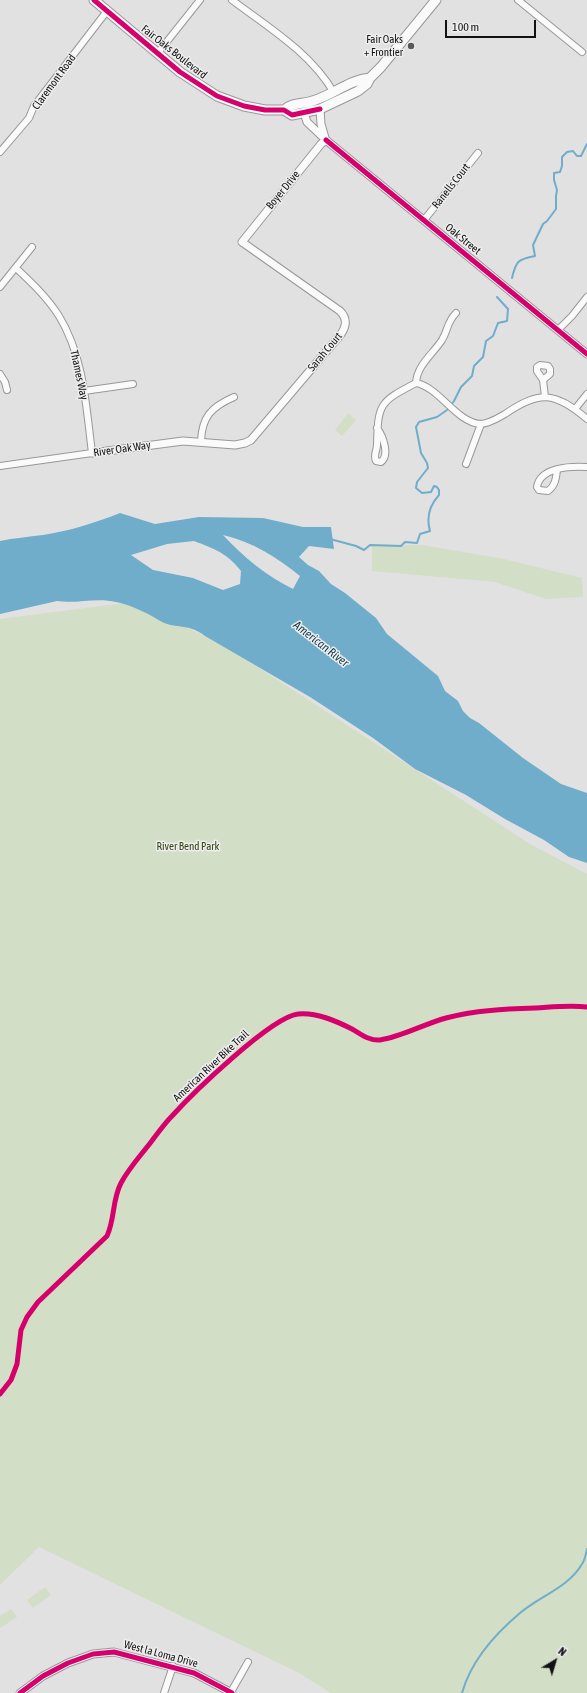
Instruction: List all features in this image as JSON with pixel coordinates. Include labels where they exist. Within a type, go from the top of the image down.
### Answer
[{"type":"main road","name":"Fair Oaks Boulevard","points":[[94,0],[180,72],[217,96],[244,106],[265,110],[284,110],[292,115],[320,109],[358,91],[367,84],[370,78],[381,67],[436,0]]},
{"type":"main road","name":"Fair Oaks Boulevard","points":[[284,110],[288,105],[309,102],[330,95],[359,79],[370,78]]},
{"type":"main road","points":[[304,113],[314,105],[323,103],[330,95]]},
{"type":"street","points":[[157,54],[200,0]]},
{"type":"street","points":[[232,0],[266,25],[311,62],[326,80],[330,95]]},
{"type":"street","points":[[518,0],[582,52]]},
{"type":"street","name":"Claremont Road","points":[[0,152],[29,118],[34,106],[107,11]]},
{"type":"street","points":[[320,109],[320,124],[326,140]]},
{"type":"street","points":[[304,113],[307,122],[326,140]]},
{"type":"street","name":"Oak Street","points":[[326,140],[587,354]]},
{"type":"street","name":"Boyer Drive","points":[[242,242],[321,144],[326,140]]},
{"type":"street","name":"Ranells Court","points":[[424,220],[478,153]]},
{"type":"street","name":"Sarah Court","points":[[242,242],[337,308],[343,314],[346,323],[344,330],[334,343],[251,440],[245,443]]},
{"type":"street","points":[[0,287],[32,248]]},
{"type":"street","name":"Thames Way","points":[[16,268],[45,297],[59,317],[74,349],[84,390],[92,453]]},
{"type":"street","points":[[558,330],[572,316],[587,297]]},
{"type":"street","points":[[416,382],[420,368],[441,341],[448,323],[456,313]]},
{"type":"street","points":[[0,374],[5,382],[7,390]]},
{"type":"street","points":[[543,380],[545,397]]},
{"type":"street","points":[[377,428],[383,436],[385,455],[381,462],[376,461],[374,458],[377,418],[380,409],[387,400],[397,392],[416,382],[426,386],[472,422],[481,424],[501,417],[525,400],[538,397],[559,400],[586,417]]},
{"type":"street","points":[[84,390],[133,384]]},
{"type":"street","points":[[575,409],[587,394]]},
{"type":"street","points":[[201,441],[202,428],[207,416],[220,404],[234,397]]},
{"type":"street","points":[[466,464],[481,424]]},
{"type":"street","name":"River Oak Way","points":[[0,466],[183,441],[235,444],[245,443]]},
{"type":"street","points":[[557,470],[572,466],[587,467]]},
{"type":"street","name":"West la Loma Drive","points":[[20,1693],[55,1669],[93,1654],[114,1652],[173,1666],[203,1676],[232,1693]]},
{"type":"street","points":[[232,1693],[248,1662]]},
{"type":"street","points":[[164,1693],[173,1666]]},
{"type":"green space","points":[[348,413],[356,420],[342,436],[335,430]]},
{"type":"green space","points":[[422,545],[504,559],[582,578],[583,597],[546,599],[495,582],[372,571],[372,546]]},
{"type":"green space","name":"River Bend Park","points":[[132,602],[205,636],[250,662],[530,844],[587,874],[587,1693],[331,1693],[299,1673],[39,1547],[0,1585],[0,619]]},
{"type":"green space","points":[[45,1587],[51,1595],[33,1608],[27,1600]]},
{"type":"green space","points":[[11,1609],[17,1617],[0,1628],[0,1616]]},
{"type":"water","name":"American River","points":[[120,513],[155,524],[199,517],[263,518],[303,527],[331,527],[334,549],[309,546],[299,557],[308,565],[319,571],[331,584],[345,593],[376,618],[387,634],[438,676],[445,691],[458,701],[463,711],[470,718],[479,723],[523,758],[561,784],[587,793],[587,863],[569,857],[544,840],[505,819],[466,795],[415,769],[373,738],[310,697],[195,630],[167,624],[134,607],[101,600],[72,602],[57,601],[0,614],[0,541],[62,531]],"holes":[[[223,535],[254,546],[291,569],[300,576],[293,589],[256,565],[238,551]],[[194,541],[214,549],[231,560],[241,571],[240,584],[223,590],[193,578],[153,570],[131,555],[167,544]]]},
{"type":"waterway","points":[[512,278],[515,268],[521,260],[535,256],[533,245],[543,224],[556,209],[557,190],[554,180],[554,173],[560,172],[562,157],[567,152],[573,151],[577,156],[581,156],[587,144]]},
{"type":"waterway","points":[[330,539],[356,546],[364,550],[370,545],[401,546],[405,542],[417,543],[420,534],[430,531],[428,516],[433,503],[439,495],[439,490],[434,486],[431,492],[422,493],[416,488],[417,482],[428,468],[427,463],[421,453],[416,427],[419,422],[437,417],[447,410],[454,401],[461,387],[472,376],[474,366],[483,357],[486,341],[493,336],[498,323],[507,321],[508,309],[497,297]]},
{"type":"waterway","points":[[462,1693],[471,1670],[493,1639],[520,1613],[570,1579],[583,1562],[587,1549]]},
{"type":"cycle path","points":[[94,0],[180,72],[217,96],[244,106],[265,110],[284,110],[292,115],[320,109]]},
{"type":"cycle path","points":[[326,140],[587,354]]},
{"type":"cycle path","name":"American River Bike Trail","points":[[0,1394],[11,1380],[17,1364],[21,1330],[27,1317],[38,1302],[107,1236],[110,1230],[118,1189],[131,1167],[182,1105],[232,1058],[270,1028],[286,1018],[298,1014],[312,1014],[339,1023],[369,1038],[380,1040],[396,1036],[446,1018],[468,1013],[491,1010],[568,1006],[587,1007]]},
{"type":"cycle path","points":[[20,1693],[43,1676],[68,1663],[93,1654],[114,1652],[194,1673],[232,1693]]},
{"type":"place","name":"Fair Oaks + Frontier","points":[[411,46]]}]
